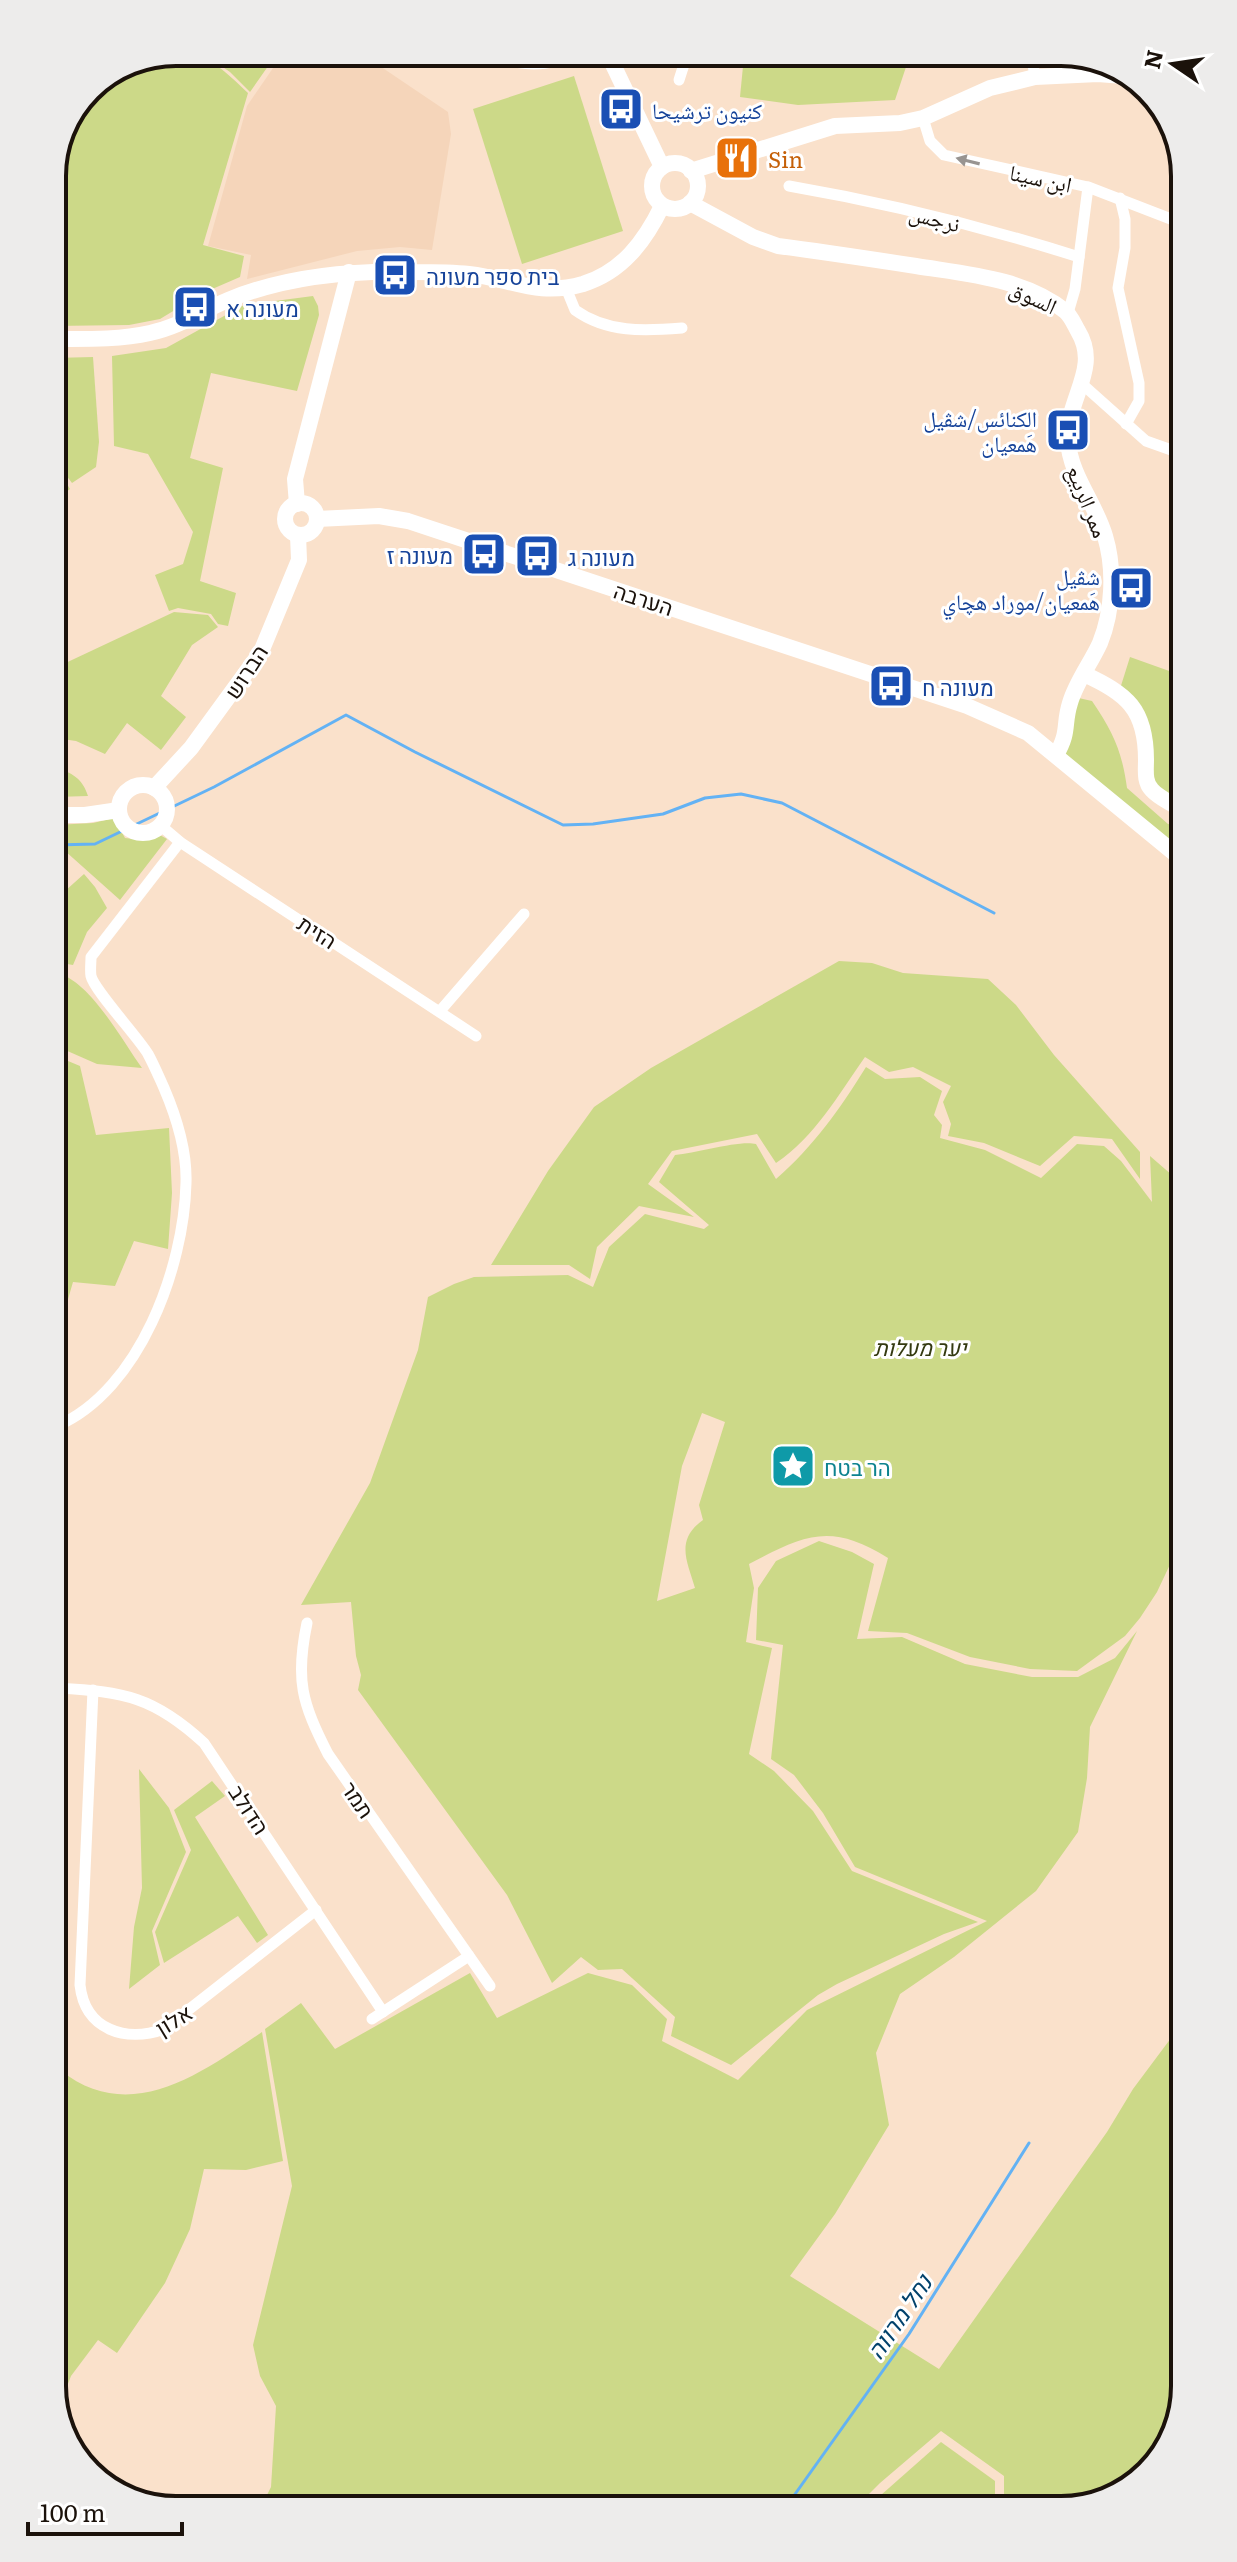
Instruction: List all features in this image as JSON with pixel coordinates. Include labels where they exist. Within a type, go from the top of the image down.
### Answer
[{"type":"main road","points":[[614,66],[662,167]]},
{"type":"main road","points":[[691,171],[835,126],[900,123],[923,118],[990,88],[1035,77],[1104,74]]},
{"type":"main road","points":[[678,164],[691,171],[697,191],[690,203],[674,209],[662,206],[652,186],[657,172],[662,167],[678,164]]},
{"type":"main road","name":"السوق","points":[[690,203],[753,237],[778,246],[991,278],[1028,291],[1068,313],[1084,340],[1087,354],[1081,383]]},
{"type":"main road","points":[[66,338],[147,334],[169,329],[226,300],[253,291],[349,272],[470,274],[533,289],[566,288],[610,273],[631,255],[651,230],[662,206]]},
{"type":"main road","points":[[297,504],[295,479],[349,272]]},
{"type":"main road","name":"ممر الربيع","points":[[1056,755],[1066,738],[1070,703],[1100,643],[1111,593],[1110,557],[1104,533],[1068,449],[1067,426],[1071,405],[1081,383]]},
{"type":"main road","points":[[297,504],[309,505],[317,519],[313,530],[298,535],[289,529],[286,518],[288,511],[297,504]]},
{"type":"main road","name":"הערבה","points":[[317,519],[379,516],[408,521],[967,706],[1028,733],[1171,850]]},
{"type":"main road","name":"הברוש","points":[[154,788],[191,748],[261,652],[299,560],[298,535]]},
{"type":"main road","points":[[1084,674],[1111,686],[1137,710],[1146,746],[1146,777],[1151,790],[1171,803]]},
{"type":"main road","points":[[138,785],[154,788],[165,802],[165,818],[150,832],[134,831],[120,818],[120,801],[138,785]]},
{"type":"main road","points":[[66,815],[119,810]]},
{"type":"street","points":[[679,80],[684,66]]},
{"type":"street","points":[[1033,66],[1035,77]]},
{"type":"street","name":"ابن سينا","points":[[923,118],[930,141],[944,155],[1088,187],[1171,220]]},
{"type":"street","name":"نرجس","points":[[789,186],[848,196],[996,231],[1079,257]]},
{"type":"street","points":[[1068,313],[1075,289],[1088,187]]},
{"type":"street","points":[[1120,198],[1125,219],[1125,248],[1118,288],[1139,383],[1139,401],[1126,424]]},
{"type":"street","points":[[566,288],[575,310],[604,325],[639,332],[682,328]]},
{"type":"street","points":[[1081,383],[1146,441],[1171,450]]},
{"type":"street","name":"הזית","points":[[160,825],[180,842],[476,1036]]},
{"type":"street","points":[[66,1421],[82,1413],[108,1390],[124,1369],[148,1329],[178,1248],[186,1180],[182,1147],[165,1091],[148,1054],[91,978],[91,957],[180,842]]},
{"type":"street","points":[[440,1011],[524,914]]},
{"type":"street","name":"תמר","points":[[307,1623],[300,1673],[310,1719],[328,1754],[490,1986]]},
{"type":"street","name":"הדולב","points":[[66,1688],[122,1694],[166,1711],[204,1743],[316,1910],[378,2015],[469,1956]]},
{"type":"street","name":"אלון","points":[[93,1690],[80,1985],[82,1998],[97,2023],[124,2035],[152,2034],[164,2029],[316,1910]]},
{"type":"shaded area","points":[[274,66],[380,66],[448,112],[451,134],[432,250],[400,247],[357,251],[247,279],[251,255],[208,246],[247,106]]},
{"type":"green space","points":[[216,66],[248,93],[203,245],[244,256],[240,277],[203,293],[160,319],[129,325],[66,326],[66,169],[70,148],[77,128],[89,109],[121,81],[162,67]]},
{"type":"green space","points":[[221,66],[268,66],[250,92]]},
{"type":"green space","points":[[743,66],[906,66],[895,100],[798,105],[740,97]]},
{"type":"green space","points":[[574,76],[623,231],[522,264],[473,109]]},
{"type":"green space","points":[[313,296],[319,315],[297,391],[211,373],[190,458],[223,468],[200,581],[236,593],[228,626],[218,624],[211,614],[178,608],[169,611],[155,575],[183,564],[193,532],[148,454],[114,446],[112,356],[166,348],[244,305]]},
{"type":"green space","points":[[93,357],[99,442],[96,467],[72,483],[66,475],[66,358]]},
{"type":"green space","points":[[174,612],[208,615],[218,627],[192,645],[161,696],[186,717],[161,750],[127,723],[105,754],[66,740],[66,663]]},
{"type":"green space","points":[[1130,657],[1171,672],[1171,800],[1156,792],[1143,737],[1119,692]]},
{"type":"green space","points":[[1074,697],[1092,701],[1116,742],[1127,788],[1171,825],[1171,844],[1064,757]]},
{"type":"green space","points":[[66,772],[79,780],[88,796],[66,797]]},
{"type":"green space","points":[[114,818],[125,838],[142,840],[158,834],[167,839],[120,900],[66,852],[66,824]]},
{"type":"green space","points":[[84,874],[107,908],[87,932],[73,965],[66,964],[66,890]]},
{"type":"green space","points":[[839,961],[872,963],[903,973],[988,979],[1016,1005],[1054,1055],[1140,1152],[1140,1179],[1112,1139],[1074,1136],[1040,1166],[984,1143],[948,1136],[951,1124],[943,1102],[951,1086],[913,1067],[889,1072],[865,1057],[814,1128],[776,1163],[757,1134],[672,1151],[648,1184],[694,1217],[639,1206],[597,1247],[590,1279],[569,1265],[491,1265],[548,1171],[594,1107],[651,1068]]},
{"type":"green space","points":[[66,977],[92,998],[142,1068],[97,1064],[66,1050]]},
{"type":"green space","points":[[66,1060],[80,1066],[96,1135],[169,1128],[172,1193],[168,1249],[134,1241],[115,1286],[73,1282],[66,1306]]},
{"type":"green space","name":"יער מעלות","points":[[866,1067],[885,1079],[920,1077],[942,1091],[934,1115],[942,1125],[940,1138],[985,1150],[1041,1178],[1077,1144],[1104,1146],[1121,1161],[1152,1202],[1150,1156],[1171,1174],[1171,1562],[1157,1592],[1125,1636],[1077,1671],[1030,1669],[970,1657],[907,1633],[868,1631],[888,1558],[850,1540],[833,1536],[802,1540],[749,1564],[754,1588],[746,1642],[772,1648],[749,1754],[774,1771],[813,1811],[852,1871],[978,1922],[944,1934],[818,1995],[731,2065],[671,2036],[675,2017],[622,1969],[598,1970],[581,1957],[552,1983],[507,1895],[358,1690],[361,1675],[351,1602],[301,1605],[370,1483],[418,1350],[428,1297],[474,1277],[568,1275],[593,1287],[609,1247],[645,1214],[704,1229],[709,1225],[659,1182],[675,1155],[756,1144],[776,1179],[814,1141]],"holes":[[[702,1413],[725,1422],[699,1505],[703,1520],[694,1528],[686,1543],[695,1588],[657,1601],[682,1466]]]},
{"type":"green space","points":[[819,1541],[852,1552],[874,1564],[857,1639],[902,1637],[965,1664],[1032,1677],[1078,1677],[1115,1658],[1137,1631],[1090,1727],[1087,1778],[1078,1832],[1036,1891],[954,1957],[900,1994],[876,2053],[889,2125],[835,2214],[790,2276],[939,2369],[1171,2038],[1171,2386],[1160,2434],[1139,2464],[1116,2481],[1082,2494],[1060,2496],[1004,2496],[1004,2476],[941,2431],[867,2496],[266,2496],[271,2487],[276,2406],[260,2376],[253,2345],[292,2186],[265,2029],[301,2003],[335,2049],[470,1973],[497,2018],[588,1973],[632,1985],[667,2019],[662,2041],[738,2080],[807,2010],[987,1921],[855,1867],[823,1813],[794,1775],[771,1759],[783,1645],[756,1640],[758,1588],[776,1561]]},
{"type":"green space","points":[[139,1769],[169,1808],[186,1852],[152,1931],[160,1965],[129,1989],[134,1927],[142,1888]]},
{"type":"green space","points":[[212,1781],[225,1796],[195,1817],[268,1935],[257,1943],[238,1916],[164,1963],[155,1932],[191,1850],[174,1810]]},
{"type":"green space","points":[[262,2032],[283,2161],[246,2170],[204,2169],[190,2229],[165,2283],[117,2353],[98,2340],[71,2376],[66,2388],[66,2074],[86,2086],[112,2094],[138,2094],[164,2088],[214,2064]]},
{"type":"green space","points":[[941,2442],[995,2481],[995,2496],[880,2496]]},
{"type":"waterway","points":[[66,845],[95,844],[214,787],[346,715],[563,825],[663,814],[705,798],[741,794],[782,803],[994,913]]},
{"type":"waterway","name":"נחל מרווה","points":[[794,2496],[909,2334],[1029,2143]]},
{"type":"place","name":"كنيون ترشيحا","points":[[621,109]]},
{"type":"place","name":"Sin","points":[[737,158]]},
{"type":"place","name":"בית ספר מעונה","points":[[395,275]]},
{"type":"place","name":"מעונה א","points":[[195,307]]},
{"type":"place","name":"الكنائس/شڤيل هَمعيان","points":[[1068,430]]},
{"type":"place","name":"מעונה ז","points":[[484,554]]},
{"type":"place","name":"מעונה ג","points":[[537,556]]},
{"type":"place","name":"شڤيل هَمعيان/موراد هچاي","points":[[1131,588]]},
{"type":"place","name":"מעונה ח","points":[[891,686]]},
{"type":"place","name":"הר בטח","points":[[793,1466]]}]
